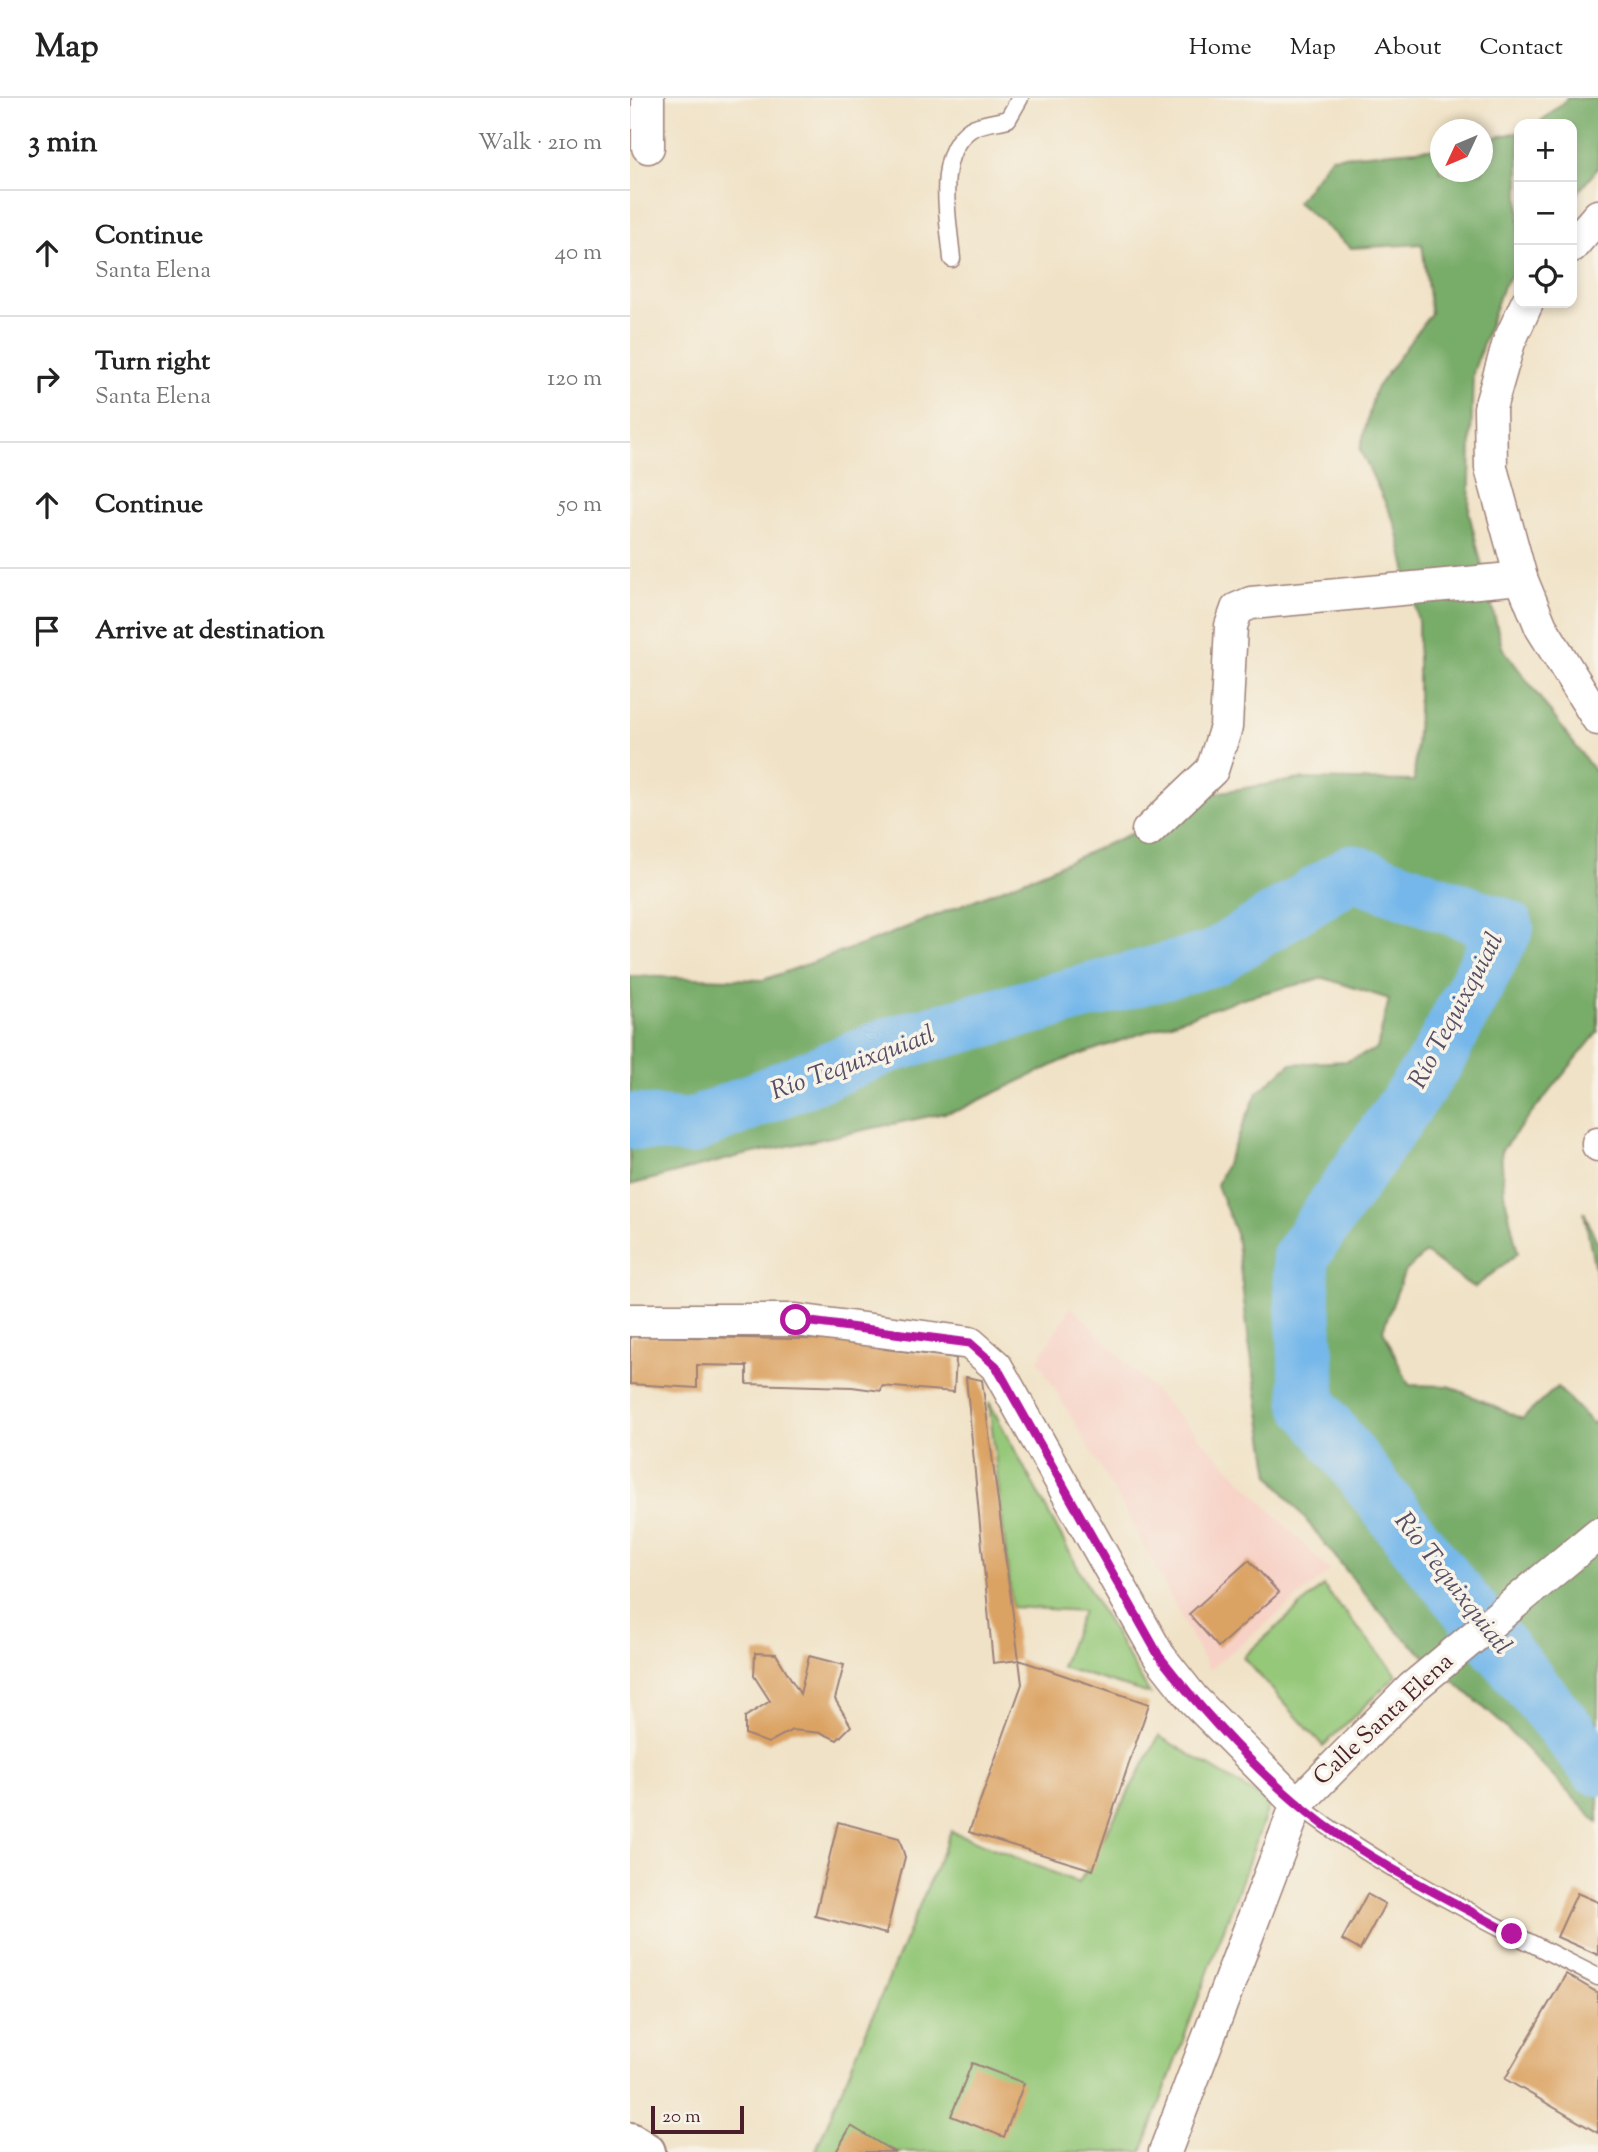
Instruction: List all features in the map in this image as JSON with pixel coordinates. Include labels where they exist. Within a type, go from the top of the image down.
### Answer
[{"type":"main road","points":[[630,2142],[646,2152]]},
{"type":"street","points":[[648,98],[648,147]]},
{"type":"street","points":[[1573,245],[1598,216]]},
{"type":"street","points":[[1525,308],[1509,342],[1490,408],[1491,468],[1521,578],[1541,627],[1598,719]]},
{"type":"street","points":[[1148,831],[1212,770],[1226,727],[1231,626],[1237,609],[1251,603],[1521,578]]},
{"type":"street","points":[[630,1320],[796,1320],[970,1343],[996,1366],[1159,1656],[1193,1699],[1297,1804]]},
{"type":"street","name":"Calle Santa Elena","points":[[1165,2152],[1297,1804],[1412,1688],[1598,1534]]},
{"type":"lane","points":[[952,259],[945,180],[956,144],[972,128],[1008,119],[1020,98]]},
{"type":"lane","points":[[1297,1804],[1366,1853],[1512,1934],[1598,1977]]},
{"type":"shaded area","points":[[1071,1306],[1330,1571],[1209,1670],[1125,1510],[1038,1360]]},
{"type":"green space","points":[[1568,98],[1598,98],[1598,168],[1577,194],[1577,119],[1544,119]]},
{"type":"green space","points":[[1514,133],[1514,272],[1503,286],[1473,373],[1469,513],[1502,647],[1598,776],[1598,1032],[1501,1151],[1504,1193],[1518,1253],[1474,1288],[1425,1253],[1404,1273],[1383,1330],[1409,1385],[1449,1386],[1522,1419],[1557,1387],[1593,1424],[1598,1419],[1598,1823],[1499,1721],[1401,1635],[1270,1475],[1249,1343],[1236,1234],[1217,1185],[1257,1093],[1290,1064],[1347,1061],[1377,1049],[1389,999],[1324,978],[1243,998],[1062,1061],[959,1110],[740,1156],[630,1185],[630,976],[763,980],[875,940],[1046,871],[1135,832],[1202,795],[1301,779],[1414,781],[1418,715],[1418,621],[1396,525],[1360,450],[1375,390],[1431,313],[1422,244],[1351,248],[1297,202],[1331,157],[1430,149],[1430,182],[1493,182],[1493,138]]},
{"type":"green space","points":[[1584,1212],[1598,1244],[1598,1285]]},
{"type":"green space","points":[[989,1402],[1099,1607],[1150,1694],[1061,1667],[1083,1611],[1012,1607]]},
{"type":"green space","points":[[1323,1586],[1397,1675],[1323,1746],[1243,1657]]},
{"type":"green space","points":[[1159,1736],[1270,1803],[1142,2152],[815,2152],[951,1831],[1079,1883]]},
{"type":"building","points":[[630,1336],[853,1340],[885,1349],[956,1358],[954,1392],[882,1386],[881,1391],[852,1387],[747,1384],[747,1366],[697,1365],[697,1388],[630,1384]]},
{"type":"building","points":[[966,1377],[982,1380],[1019,1660],[993,1663]]},
{"type":"building","points":[[1249,1560],[1279,1593],[1218,1647],[1189,1614]]},
{"type":"building","points":[[755,1653],[776,1654],[800,1694],[809,1656],[844,1665],[835,1699],[851,1726],[837,1740],[822,1733],[792,1730],[768,1743],[745,1734],[745,1717],[770,1701],[754,1676]]},
{"type":"building","points":[[1019,1660],[1149,1704],[1093,1870],[969,1832],[1022,1684]]},
{"type":"building","points":[[838,1822],[899,1838],[905,1857],[886,1934],[815,1916]]},
{"type":"building","points":[[1577,1893],[1598,1902],[1598,1955],[1557,1937]]},
{"type":"building","points":[[1367,1894],[1385,1904],[1360,1950],[1342,1940]]},
{"type":"building","points":[[1566,1974],[1598,1993],[1598,2133],[1505,2079]]},
{"type":"building","points":[[972,2063],[1024,2083],[1004,2137],[951,2116]]},
{"type":"building","points":[[851,2126],[894,2152],[836,2152]]},
{"type":"waterway","name":"Río Tequixquiatl","points":[[630,1121],[690,1127],[889,1045],[1214,958],[1352,872],[1506,927],[1438,1058],[1300,1257],[1309,1404],[1429,1560],[1598,1768]]},
{"type":"route","points":[[796,1320],[970,1343],[996,1366],[1159,1656],[1193,1699],[1297,1804],[1325,1826],[1366,1853],[1512,1934]]}]
